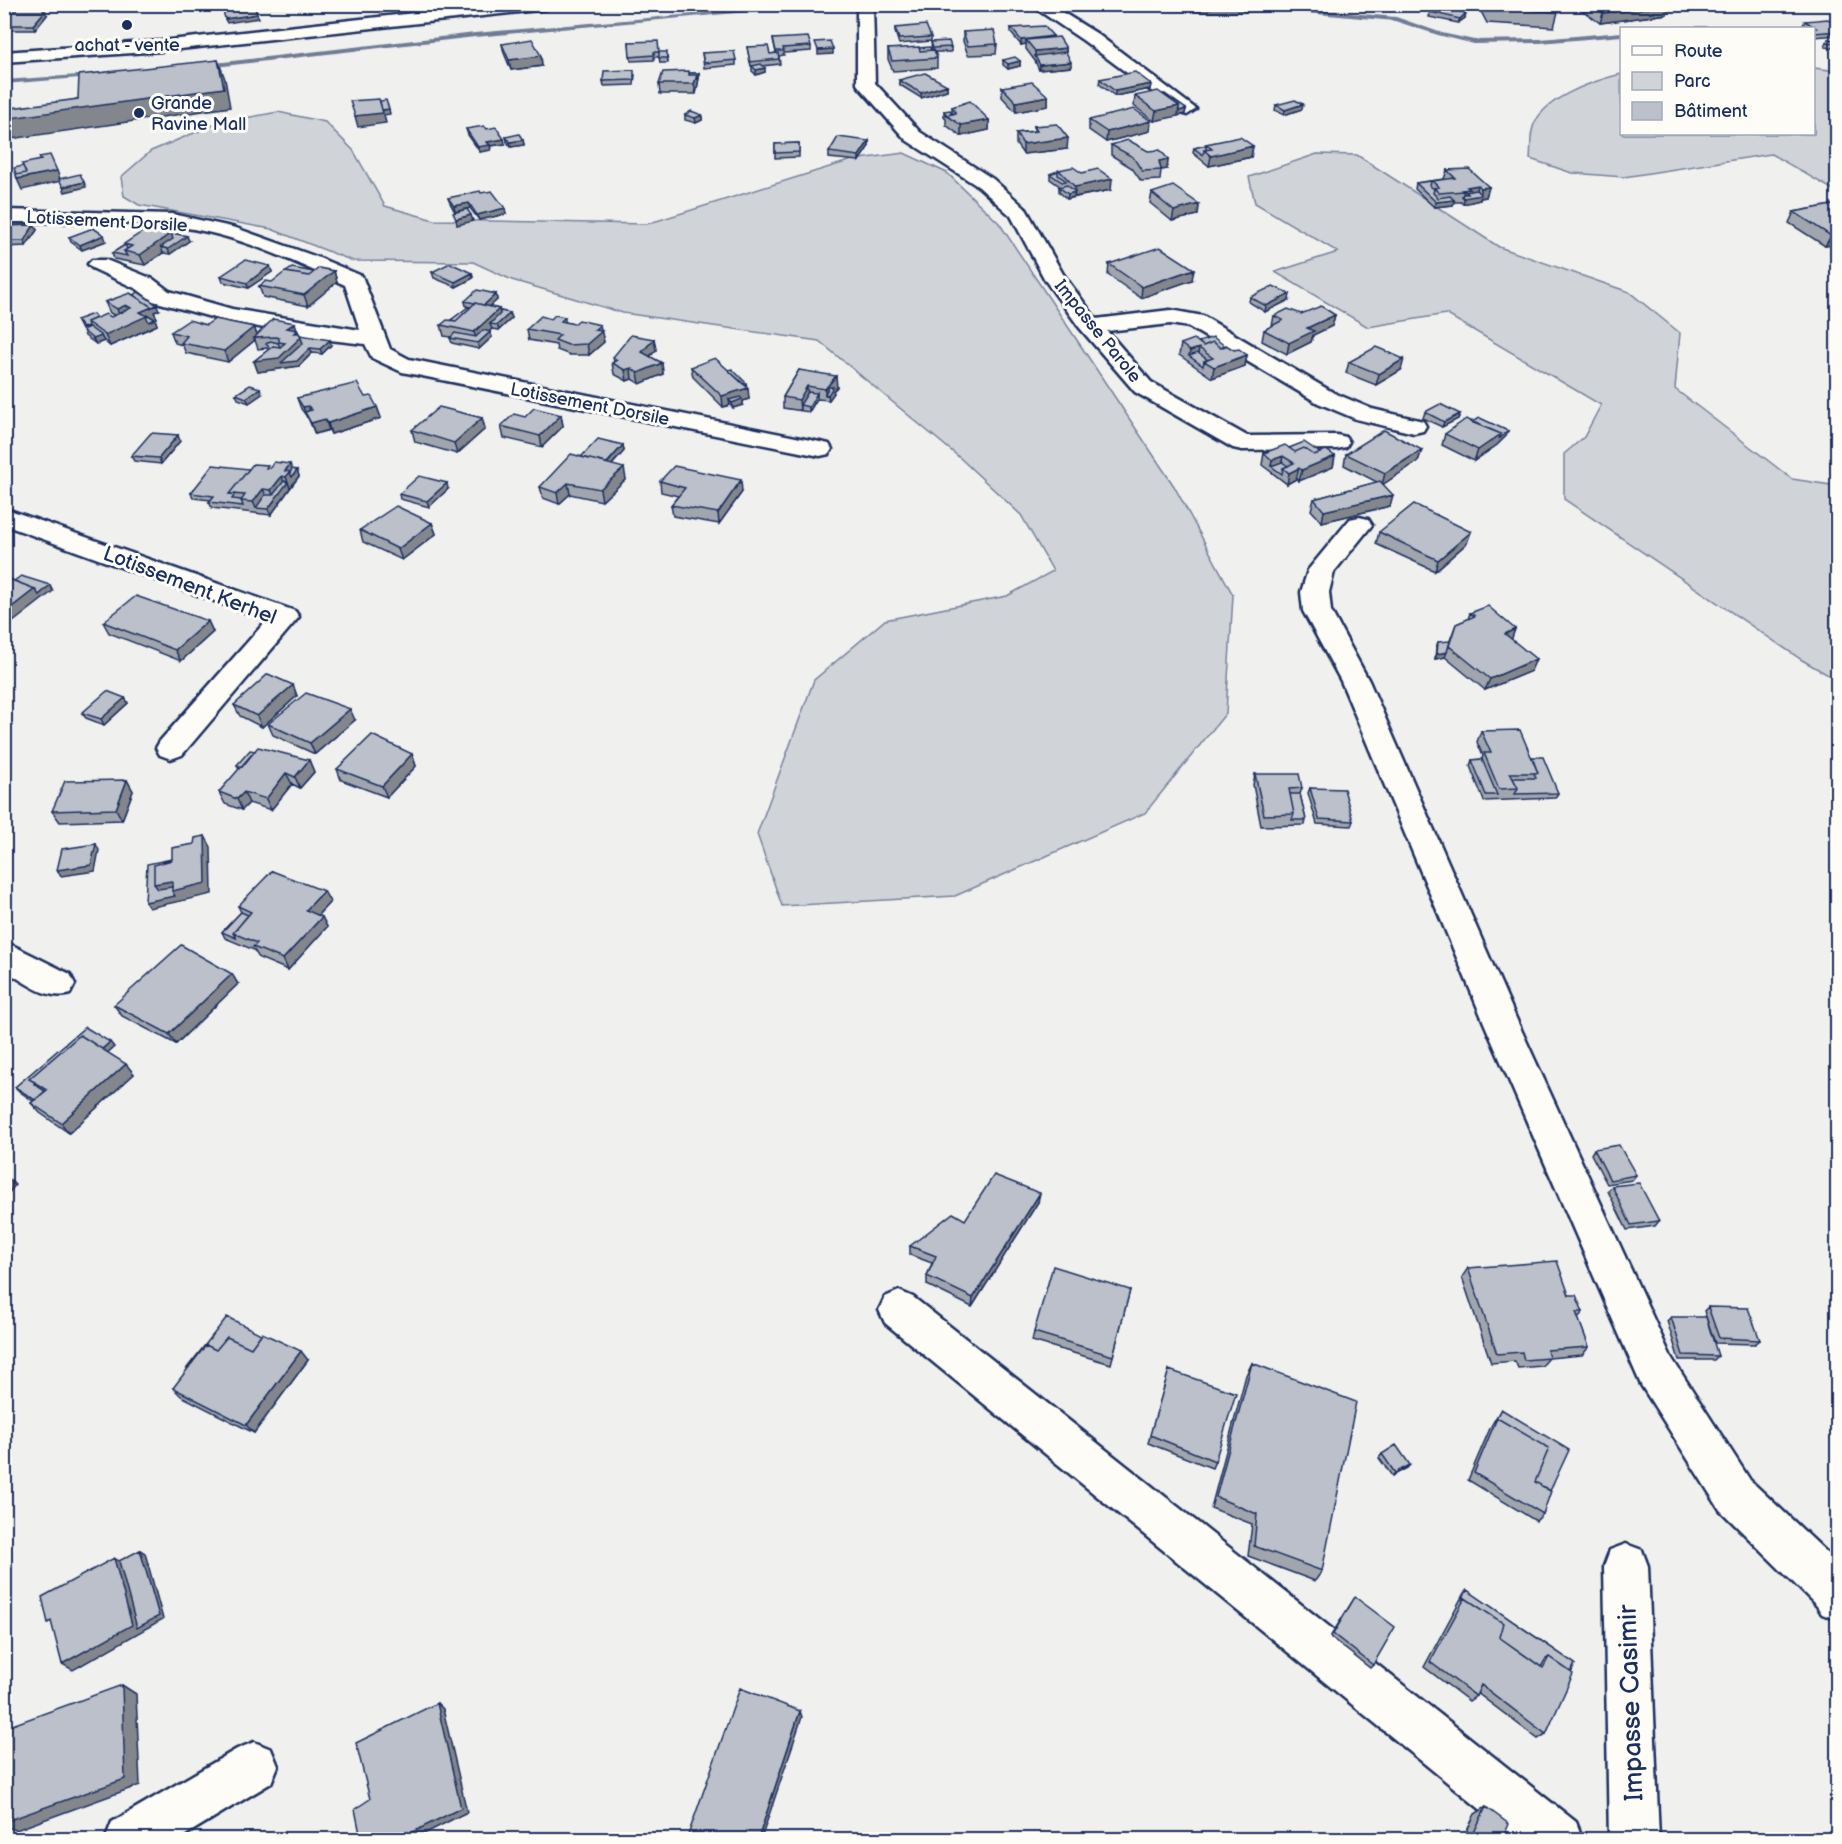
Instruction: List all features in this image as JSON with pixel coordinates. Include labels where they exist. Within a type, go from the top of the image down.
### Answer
[{"type":"street","points":[[4,57],[161,46],[547,4]]},
{"type":"street","name":"Impasse Parole","points":[[865,4],[866,84],[913,136],[986,183],[1019,213],[1053,275],[1091,326],[1143,387],[1242,443],[1336,442]]},
{"type":"street","points":[[1038,4],[1090,37],[1187,109]]},
{"type":"street","points":[[4,52],[26,55]]},
{"type":"street","name":"Lotissement Dorsile","points":[[4,216],[172,220],[230,232],[310,261],[354,281],[380,353],[402,365],[820,449]]},
{"type":"street","points":[[99,264],[145,284],[161,296],[230,315],[321,332],[374,338]]},
{"type":"street","points":[[1091,326],[1170,317],[1195,321],[1326,398],[1364,414],[1414,426]]},
{"type":"street","name":"Lotissement Kerhel","points":[[4,516],[285,617],[171,748]]},
{"type":"street","points":[[1359,525],[1321,570],[1315,592],[1317,611],[1355,681],[1502,1025],[1656,1371],[1735,1495],[1833,1590],[1838,1598]]},
{"type":"street","points":[[4,954],[58,984]]},
{"type":"street","points":[[899,1310],[1558,1839]]},
{"type":"street","name":"Impasse Casimir","points":[[1626,1566],[1634,1839]]},
{"type":"street","points":[[130,1839],[254,1766]]},
{"type":"green space","points":[[1815,68],[1837,71],[1837,192],[1771,154],[1624,177],[1572,173],[1530,159],[1532,131],[1536,120],[1544,110],[1568,93],[1596,81],[1620,74],[1620,135],[1815,135]]},
{"type":"green space","points":[[278,112],[325,122],[353,150],[385,206],[434,220],[647,224],[852,160],[904,153],[947,173],[999,223],[1174,486],[1233,595],[1226,713],[1145,813],[955,896],[782,906],[757,834],[814,680],[885,620],[1007,596],[1053,571],[1021,515],[960,458],[819,341],[623,313],[512,280],[473,262],[353,261],[271,229],[139,205],[124,196],[121,177],[151,151],[218,123]]},
{"type":"green space","points":[[1317,154],[1357,155],[1499,247],[1629,292],[1680,333],[1675,389],[1792,479],[1837,486],[1837,680],[1802,660],[1564,499],[1564,454],[1584,437],[1601,405],[1446,314],[1368,327],[1275,272],[1338,252],[1255,203],[1249,177]]},
{"type":"building","points":[[1488,4],[1552,4],[1558,12],[1491,8]]},
{"type":"building","points":[[1591,4],[1669,4],[1670,5],[1603,13]]},
{"type":"building","points":[[254,5],[257,14],[225,19],[223,10]]},
{"type":"building","points":[[1437,7],[1466,13],[1460,19],[1430,12]]},
{"type":"building","points":[[13,11],[45,11],[33,25],[4,25],[4,19]]},
{"type":"building","points":[[1828,19],[1838,26],[1838,31],[1815,33],[1816,28],[1805,21]]},
{"type":"building","points":[[926,25],[931,37],[899,39],[895,28]]},
{"type":"building","points":[[1044,26],[1053,36],[1021,40],[1011,28]]},
{"type":"building","points":[[994,30],[997,44],[968,46],[963,32]]},
{"type":"building","points":[[808,37],[811,46],[783,48],[784,51],[776,51],[773,39]]},
{"type":"building","points":[[1059,37],[1066,48],[1035,51],[1026,40]]},
{"type":"building","points":[[532,39],[541,56],[509,60],[502,44]]},
{"type":"building","points":[[1828,39],[1838,41],[1838,44],[1827,42]]},
{"type":"building","points":[[658,41],[659,52],[654,52],[654,55],[630,57],[629,42]]},
{"type":"building","points":[[830,41],[833,49],[818,50],[815,42]]},
{"type":"building","points":[[949,41],[951,47],[933,48],[931,42]]},
{"type":"building","points":[[768,46],[770,54],[778,53],[779,59],[750,62],[747,47]]},
{"type":"building","points":[[919,47],[920,51],[934,50],[937,58],[892,61],[888,49]]},
{"type":"building","points":[[930,47],[931,50],[920,51],[919,48]]},
{"type":"building","points":[[734,51],[736,60],[704,63],[702,53]]},
{"type":"building","points":[[659,52],[667,52],[667,58],[659,58]]},
{"type":"building","points":[[1066,52],[1071,62],[1040,65],[1035,56]]},
{"type":"building","points":[[1015,57],[1020,61],[1008,64],[1003,60]]},
{"type":"building","points":[[218,60],[224,88],[4,119],[4,109],[78,99],[79,75]]},
{"type":"building","points":[[761,64],[765,68],[756,70],[752,66]]},
{"type":"building","points":[[634,70],[634,80],[603,81],[604,71]]},
{"type":"building","points":[[689,71],[689,75],[697,75],[694,84],[659,84],[663,72]]},
{"type":"building","points":[[1135,72],[1151,84],[1115,91],[1100,79]]},
{"type":"building","points":[[689,73],[699,73],[697,80],[697,75],[689,75]]},
{"type":"building","points":[[925,73],[947,85],[921,93],[899,80]]},
{"type":"building","points":[[1032,82],[1048,96],[1016,102],[1002,87]]},
{"type":"building","points":[[1158,91],[1179,106],[1156,111],[1135,96]]},
{"type":"building","points":[[1163,94],[1186,109],[1179,111],[1179,106]]},
{"type":"building","points":[[379,99],[383,113],[355,116],[350,101]]},
{"type":"building","points":[[386,100],[389,109],[382,110],[380,101]]},
{"type":"building","points":[[1295,100],[1303,104],[1285,110],[1276,105]]},
{"type":"building","points":[[970,101],[989,120],[961,125],[946,115],[956,113],[952,107]]},
{"type":"building","points":[[1134,109],[1151,121],[1107,132],[1089,120]]},
{"type":"building","points":[[950,110],[953,114],[947,115],[944,111]]},
{"type":"building","points":[[691,111],[702,115],[695,118],[685,115]]},
{"type":"building","points":[[1057,124],[1068,138],[1023,144],[1016,133],[1037,131],[1034,126]]},
{"type":"building","points":[[484,126],[487,129],[496,127],[504,139],[487,142],[490,145],[478,147],[466,129]]},
{"type":"building","points":[[519,134],[523,140],[510,142],[506,137]]},
{"type":"building","points":[[838,137],[869,141],[859,156],[829,152]]},
{"type":"building","points":[[1240,137],[1253,146],[1211,156],[1204,150],[1212,149],[1206,144]]},
{"type":"building","points":[[1128,140],[1148,151],[1160,150],[1168,159],[1159,161],[1161,170],[1142,171],[1133,157],[1111,145]]},
{"type":"building","points":[[799,143],[799,152],[775,153],[775,144]]},
{"type":"building","points":[[1206,145],[1203,155],[1194,148]]},
{"type":"building","points":[[50,155],[57,171],[17,179],[16,175],[26,173],[22,164],[41,160],[39,157]]},
{"type":"building","points":[[23,166],[26,173],[16,175],[14,168]]},
{"type":"building","points":[[1073,167],[1082,173],[1098,169],[1112,179],[1075,187],[1059,170]]},
{"type":"building","points":[[1469,169],[1489,187],[1481,188],[1478,185],[1467,187],[1470,189],[1462,190],[1464,191],[1439,193],[1434,188],[1439,187],[1432,181],[1455,178],[1447,170]]},
{"type":"building","points":[[1058,171],[1058,175],[1066,181],[1062,182],[1050,174]]},
{"type":"building","points":[[80,174],[84,182],[63,187],[59,179]]},
{"type":"building","points":[[1431,181],[1430,186],[1438,198],[1450,196],[1454,200],[1436,202],[1416,183]]},
{"type":"building","points":[[1067,185],[1075,192],[1068,194],[1059,187]]},
{"type":"building","points":[[1173,186],[1199,204],[1174,211],[1152,193]]},
{"type":"building","points":[[1476,190],[1481,195],[1464,198],[1462,196],[1468,194],[1466,192]]},
{"type":"building","points":[[480,191],[481,193],[492,191],[505,208],[477,215],[469,203],[454,206],[448,198]]},
{"type":"building","points":[[1838,204],[1838,234],[1831,236],[1794,212]]},
{"type":"building","points":[[467,209],[471,215],[456,219],[453,213]]},
{"type":"building","points":[[34,225],[24,241],[4,241],[4,226]]},
{"type":"building","points":[[93,228],[104,235],[80,245],[69,237]]},
{"type":"building","points":[[148,228],[171,233],[140,255],[124,251],[132,246],[124,244]]},
{"type":"building","points":[[171,233],[187,236],[168,249],[161,247],[173,239]]},
{"type":"building","points":[[125,245],[127,249],[124,251],[127,256],[112,253]]},
{"type":"building","points":[[1160,247],[1194,269],[1142,287],[1109,264]]},
{"type":"building","points":[[245,260],[270,266],[247,283],[221,276]]},
{"type":"building","points":[[450,263],[472,273],[455,282],[432,272]]},
{"type":"building","points":[[292,268],[314,272],[309,276],[286,272]]},
{"type":"building","points":[[319,268],[334,271],[304,295],[259,286],[266,281],[272,282],[285,272],[309,276]]},
{"type":"building","points":[[1273,286],[1290,294],[1266,306],[1250,297]]},
{"type":"building","points":[[477,290],[496,294],[484,305],[465,301]]},
{"type":"building","points":[[138,292],[157,305],[152,307],[133,295]]},
{"type":"building","points":[[130,293],[152,307],[140,312],[147,316],[105,335],[87,322],[106,314],[111,317],[131,308],[126,305],[117,309],[105,302]]},
{"type":"building","points":[[475,303],[499,309],[474,332],[441,325],[447,320],[456,321]]},
{"type":"building","points":[[1321,306],[1335,315],[1307,328],[1314,331],[1289,343],[1264,330],[1283,320],[1274,316],[1288,309],[1301,314]]},
{"type":"building","points":[[468,307],[470,308],[456,321],[451,320]]},
{"type":"building","points":[[500,311],[510,313],[497,325],[490,324],[500,314]]},
{"type":"building","points":[[93,314],[96,318],[87,322],[88,326],[83,328],[76,320]]},
{"type":"building","points":[[555,315],[565,317],[561,321],[574,324],[579,320],[600,325],[594,330],[602,331],[587,344],[568,345],[555,340],[560,335],[527,329],[541,316],[551,319]]},
{"type":"building","points":[[146,316],[155,319],[149,322]]},
{"type":"building","points":[[215,319],[254,327],[224,351],[181,343],[187,336],[171,332],[189,320],[206,325]]},
{"type":"building","points":[[273,319],[295,323],[287,328],[298,330],[294,333],[299,333],[301,337],[279,358],[254,361],[273,346],[280,347],[285,343],[279,342],[279,338],[276,337],[254,338]]},
{"type":"building","points":[[89,327],[101,336],[93,339],[82,330]]},
{"type":"building","points":[[483,330],[490,332],[478,343],[450,338],[455,333],[476,337]]},
{"type":"building","points":[[300,335],[330,340],[320,349],[310,348],[297,361],[281,363],[303,343]]},
{"type":"building","points":[[631,335],[654,339],[642,352],[662,363],[638,373],[631,368],[625,370],[612,363],[617,360],[613,357]]},
{"type":"building","points":[[1213,337],[1225,346],[1221,348],[1213,342],[1203,346],[1199,342]]},
{"type":"building","points":[[1194,339],[1203,346],[1213,342],[1221,348],[1226,345],[1234,350],[1239,349],[1247,355],[1214,367],[1204,361],[1213,358],[1199,348],[1190,351],[1181,344]]},
{"type":"building","points":[[270,341],[278,343],[280,347],[270,348],[266,344]]},
{"type":"building","points":[[1376,347],[1404,359],[1379,374],[1349,362]]},
{"type":"building","points":[[1198,353],[1208,360],[1204,361],[1203,366],[1189,356]]},
{"type":"building","points":[[715,358],[748,388],[722,396],[691,367]]},
{"type":"building","points":[[732,369],[746,383],[743,384],[728,370]]},
{"type":"building","points":[[799,370],[836,376],[825,389],[807,386],[799,400],[783,397]]},
{"type":"building","points":[[357,383],[365,397],[371,396],[377,407],[328,423],[325,419],[311,423],[305,412],[312,410],[308,406],[303,407],[297,398]]},
{"type":"building","points":[[250,385],[260,388],[246,398],[236,394]]},
{"type":"building","points":[[829,387],[833,387],[828,395],[825,394]]},
{"type":"building","points":[[808,392],[817,393],[809,407],[800,405]]},
{"type":"building","points":[[740,397],[742,399],[732,403],[729,400]]},
{"type":"building","points":[[1440,404],[1460,414],[1444,422],[1425,412]]},
{"type":"building","points":[[439,407],[482,418],[454,443],[412,430]]},
{"type":"building","points":[[534,408],[561,415],[540,436],[501,426],[514,414],[525,417]]},
{"type":"building","points":[[1480,418],[1508,431],[1499,439],[1501,434],[1471,422]]},
{"type":"building","points":[[1466,419],[1501,434],[1478,450],[1445,434]]},
{"type":"building","points":[[1384,430],[1422,450],[1385,473],[1346,454]]},
{"type":"building","points":[[151,433],[178,435],[159,458],[131,456]]},
{"type":"building","points":[[598,439],[623,445],[607,463],[581,457]]},
{"type":"building","points":[[1304,442],[1320,453],[1314,455],[1304,448],[1295,452],[1289,448]]},
{"type":"building","points":[[1285,445],[1295,452],[1304,448],[1314,455],[1326,450],[1335,456],[1289,473],[1283,468],[1294,463],[1283,456],[1272,460],[1264,453]]},
{"type":"building","points":[[571,454],[624,468],[600,489],[568,483],[557,493],[540,487]]},
{"type":"building","points":[[274,462],[290,464],[285,471],[290,472],[286,477],[282,476],[271,490],[263,489],[253,502],[241,501],[245,495],[229,494],[253,464],[268,465],[266,468],[270,468]]},
{"type":"building","points":[[1282,462],[1288,466],[1283,468],[1282,474],[1271,466]]},
{"type":"building","points":[[213,465],[249,469],[229,494],[235,494],[232,499],[241,500],[243,506],[209,502],[214,496],[191,493]]},
{"type":"building","points":[[674,466],[741,480],[718,513],[671,505],[685,488],[660,481]]},
{"type":"building","points":[[292,469],[297,470],[292,477],[290,473]]},
{"type":"building","points":[[419,476],[447,483],[427,501],[399,494]]},
{"type":"building","points":[[284,481],[288,482],[268,509],[256,508],[265,495],[273,495]]},
{"type":"building","points":[[1380,481],[1393,495],[1324,511],[1314,499]]},
{"type":"building","points":[[1414,504],[1471,532],[1438,560],[1379,532]]},
{"type":"building","points":[[396,506],[432,523],[398,549],[360,530]]},
{"type":"building","points":[[21,576],[50,585],[39,595],[35,589],[14,581]]},
{"type":"building","points":[[7,578],[35,589],[4,613],[4,581]]},
{"type":"building","points":[[136,596],[208,621],[175,650],[103,622]]},
{"type":"building","points":[[1488,606],[1515,629],[1505,634],[1536,659],[1490,679],[1449,646],[1456,624],[1475,616],[1470,613]]},
{"type":"building","points":[[1450,641],[1447,652],[1437,654],[1438,642]]},
{"type":"building","points":[[268,674],[293,685],[257,716],[234,705]]},
{"type":"building","points":[[107,691],[125,698],[101,719],[82,713]]},
{"type":"building","points":[[306,693],[350,709],[310,743],[268,724]]},
{"type":"building","points":[[1520,730],[1538,773],[1510,773],[1518,788],[1499,789],[1484,753],[1491,753],[1481,731]]},
{"type":"building","points":[[372,735],[412,754],[382,786],[337,769]]},
{"type":"building","points":[[258,747],[309,760],[295,777],[286,773],[266,799],[244,792],[237,799],[219,792]]},
{"type":"building","points":[[250,750],[255,751],[242,767],[237,765]]},
{"type":"building","points":[[1532,757],[1543,757],[1558,793],[1515,794],[1518,788],[1513,778],[1536,778],[1534,773],[1538,773]]},
{"type":"building","points":[[1482,759],[1497,795],[1486,795],[1472,760]]},
{"type":"building","points":[[1255,774],[1299,774],[1302,788],[1289,789],[1294,814],[1264,815]]},
{"type":"building","points":[[127,780],[116,809],[52,811],[65,781]]},
{"type":"building","points":[[1310,788],[1344,789],[1353,821],[1319,819]]},
{"type":"building","points":[[1290,794],[1300,794],[1306,820],[1292,820],[1294,814]]},
{"type":"building","points":[[205,836],[206,883],[172,891],[172,881],[154,884],[154,865],[172,860],[172,848],[194,844],[195,838]]},
{"type":"building","points":[[96,844],[91,865],[57,870],[62,849]]},
{"type":"building","points":[[172,859],[154,865],[154,884],[158,889],[172,887],[175,896],[145,902],[147,864]]},
{"type":"building","points":[[272,871],[324,891],[306,910],[322,917],[283,959],[253,947],[257,943],[233,933],[251,912],[238,906]]},
{"type":"building","points":[[241,912],[248,915],[233,933],[236,938],[222,932]]},
{"type":"building","points":[[181,945],[232,974],[169,1034],[114,1005]]},
{"type":"building","points":[[85,1027],[110,1042],[102,1049],[80,1035],[29,1079],[45,1091],[35,1100],[15,1087]]},
{"type":"building","points":[[80,1035],[126,1064],[61,1123],[31,1103],[47,1090],[29,1079]]},
{"type":"building","points":[[1619,1145],[1636,1175],[1610,1180],[1594,1149]]},
{"type":"building","points":[[994,1175],[1040,1193],[973,1298],[927,1276],[936,1256],[910,1246],[953,1213],[965,1220]]},
{"type":"building","points":[[1639,1183],[1659,1221],[1631,1225],[1612,1186]]},
{"type":"building","points":[[1557,1261],[1569,1295],[1576,1295],[1583,1312],[1576,1312],[1589,1347],[1547,1350],[1549,1358],[1524,1360],[1522,1352],[1497,1354],[1468,1268]]},
{"type":"building","points":[[1053,1266],[1130,1290],[1113,1356],[1034,1332]]},
{"type":"building","points":[[1708,1307],[1748,1308],[1760,1340],[1719,1338]]},
{"type":"building","points":[[227,1317],[261,1334],[251,1348],[227,1337],[216,1350],[206,1345],[187,1368]]},
{"type":"building","points":[[1671,1317],[1706,1317],[1718,1356],[1683,1355]]},
{"type":"building","points":[[262,1333],[301,1351],[246,1425],[173,1388],[206,1345],[216,1350],[227,1337],[251,1348]]},
{"type":"building","points":[[1252,1363],[1356,1402],[1322,1571],[1254,1546],[1257,1514],[1216,1497]]},
{"type":"building","points":[[1169,1370],[1236,1393],[1215,1461],[1150,1435]]},
{"type":"building","points":[[1501,1409],[1569,1450],[1550,1491],[1535,1482],[1549,1448],[1497,1418],[1494,1422]]},
{"type":"building","points":[[1497,1418],[1549,1448],[1535,1482],[1551,1491],[1543,1514],[1474,1473]]},
{"type":"building","points":[[1396,1445],[1410,1465],[1395,1473],[1382,1454]]},
{"type":"building","points":[[140,1550],[159,1616],[137,1628],[119,1561]]},
{"type":"building","points":[[114,1558],[132,1625],[62,1664],[42,1597]]},
{"type":"building","points":[[1467,1590],[1575,1664],[1571,1672],[1549,1657],[1541,1667],[1499,1637],[1503,1623],[1465,1598],[1462,1601]]},
{"type":"building","points":[[1355,1597],[1395,1627],[1373,1665],[1333,1634]]},
{"type":"building","points":[[1465,1598],[1503,1623],[1499,1637],[1543,1668],[1549,1657],[1573,1674],[1546,1734],[1481,1685],[1476,1696],[1430,1662]]},
{"type":"building","points":[[122,1685],[125,1779],[4,1822],[4,1728]]},
{"type":"building","points":[[740,1688],[800,1711],[758,1839],[687,1838]]},
{"type":"building","points":[[437,1703],[461,1808],[399,1839],[361,1839],[355,1809],[370,1799],[356,1743]]},
{"type":"building","points":[[1486,1807],[1509,1824],[1504,1839],[1471,1839]]},
{"type":"building","points":[[1506,1832],[1516,1839],[1504,1839]]},
{"type":"waterway","points":[[206,66],[475,35],[833,4]]},
{"type":"waterway","points":[[1085,4],[1203,11],[1294,10],[1396,19],[1440,34],[1474,42],[1540,41],[1620,34]]},
{"type":"waterway","points":[[4,82],[92,75]]},
{"type":"place","name":"achat - vente","points":[[127,25]]},
{"type":"place","name":"Grande Ravine Mall","points":[[139,113]]}]
